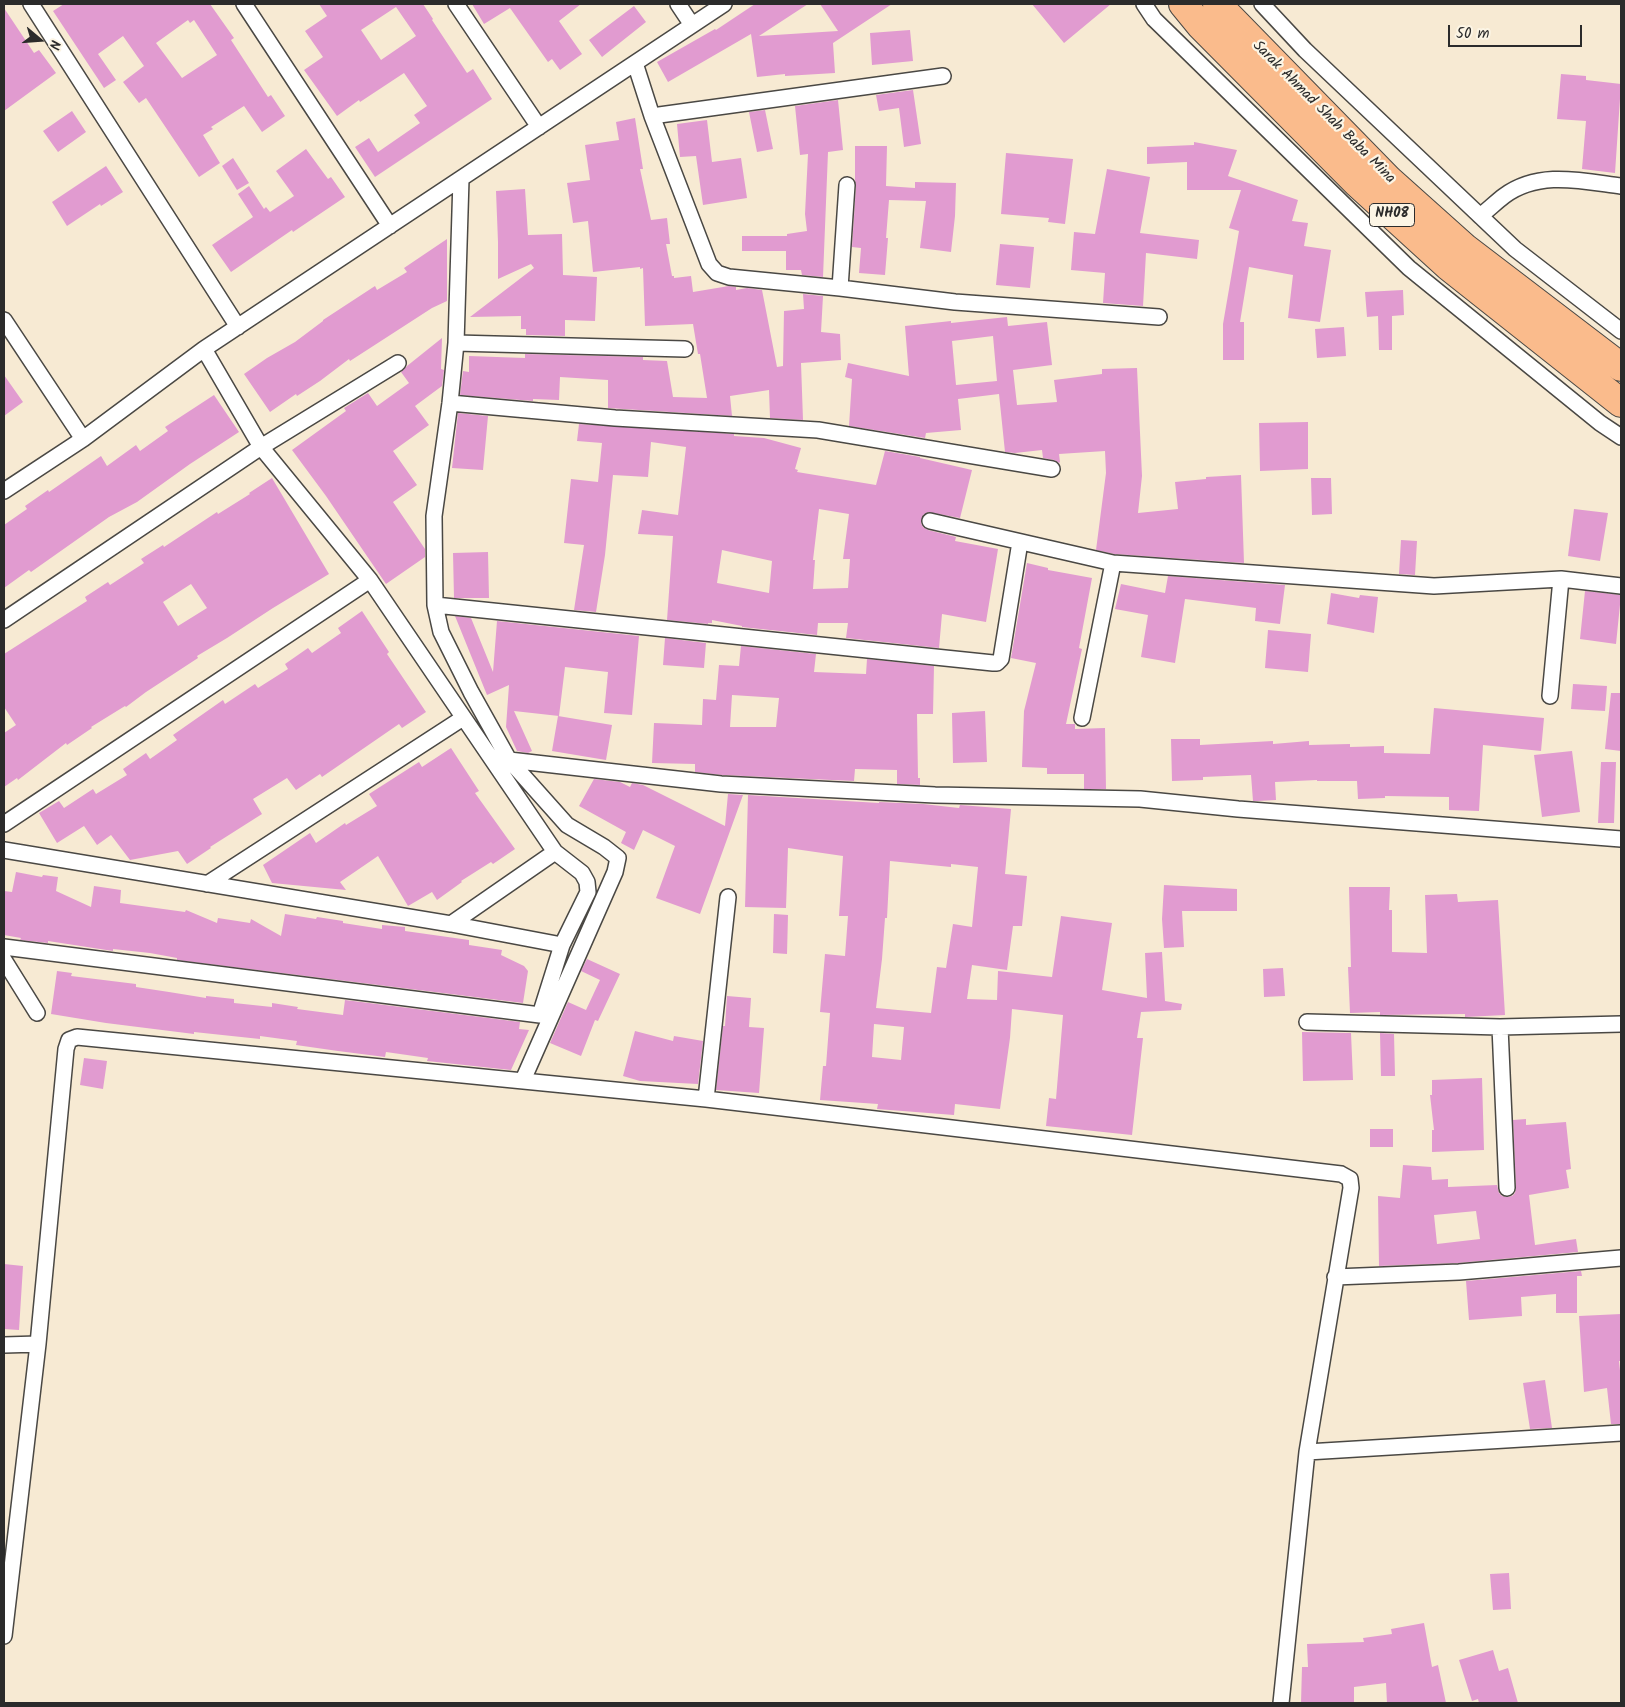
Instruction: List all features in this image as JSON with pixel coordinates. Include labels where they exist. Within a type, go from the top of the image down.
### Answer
[{"type":"highway","name":"NH08","points":[[1183,4],[1201,26],[1266,94],[1392,215],[1448,266],[1621,403]]},
{"type":"highway","name":"Sarak Ahmad Shah Baba Mina","points":[[1217,4],[1299,90],[1403,192],[1465,248],[1621,367]]},
{"type":"street","points":[[31,4],[238,327]]},
{"type":"street","points":[[244,4],[390,226]]},
{"type":"street","points":[[456,4],[539,127]]},
{"type":"street","points":[[678,4],[692,25]]},
{"type":"street","points":[[4,492],[83,439],[204,349],[724,4]]},
{"type":"street","points":[[1144,4],[1154,19],[1410,268],[1600,423],[1621,437]]},
{"type":"street","points":[[1262,4],[1305,50],[1515,249],[1621,331]]},
{"type":"street","points":[[635,63],[652,116],[709,264],[717,273],[729,277],[955,302],[1158,317]]},
{"type":"street","points":[[652,116],[943,76]]},
{"type":"street","points":[[460,179],[456,343],[450,403],[434,516],[436,605],[441,632],[471,692],[509,760],[567,825],[604,846],[618,858],[615,872],[523,1080]]},
{"type":"street","points":[[1480,216],[1505,195],[1541,179],[1573,179],[1621,186]]},
{"type":"street","points":[[840,288],[847,185]]},
{"type":"street","points":[[4,320],[83,439]]},
{"type":"street","points":[[456,343],[685,349]]},
{"type":"street","points":[[4,947],[540,1015],[562,945],[588,892],[587,882],[582,873],[555,852],[370,580],[261,447],[204,349]]},
{"type":"street","points":[[4,620],[261,447],[398,363]]},
{"type":"street","points":[[450,403],[615,418],[818,430],[1052,469]]},
{"type":"street","points":[[930,521],[1112,563],[1434,586],[1561,579],[1621,586]]},
{"type":"street","points":[[436,605],[998,663],[1020,542]]},
{"type":"street","points":[[1082,718],[1112,563]]},
{"type":"street","points":[[1550,696],[1561,579]]},
{"type":"street","points":[[4,824],[370,580]]},
{"type":"street","points":[[207,884],[463,718]]},
{"type":"street","points":[[509,760],[722,784],[935,795],[1140,799],[1238,809],[1621,839]]},
{"type":"street","points":[[4,850],[451,924],[562,945]]},
{"type":"street","points":[[451,924],[555,852]]},
{"type":"street","points":[[706,1099],[728,897]]},
{"type":"street","points":[[4,960],[37,1013]]},
{"type":"street","points":[[1307,1022],[1500,1027],[1621,1024]]},
{"type":"street","points":[[1500,1027],[1507,1188]]},
{"type":"street","points":[[4,1636],[10,1520],[38,1344],[66,1049],[69,1040],[77,1037],[706,1099],[1341,1174],[1350,1179],[1351,1188],[1306,1452],[1281,1703]]},
{"type":"street","points":[[1335,1277],[1459,1272],[1621,1258]]},
{"type":"street","points":[[4,1345],[38,1344]]},
{"type":"street","points":[[1306,1452],[1621,1433]]},
{"type":"building","points":[[64,4],[210,4],[234,38],[231,40],[268,97],[271,95],[285,116],[262,132],[244,106],[211,127],[213,129],[203,135],[220,163],[199,177],[146,98],[139,103],[123,82],[144,66],[123,36],[98,54],[116,80],[104,88],[53,11]],"holes":[[[188,20],[190,23],[194,20],[217,55],[182,78],[156,43]]]},
{"type":"building","points":[[319,4],[423,4],[467,73],[473,69],[492,99],[375,177],[355,147],[369,138],[378,152],[420,123],[414,115],[427,106],[404,73],[360,102],[359,100],[337,116],[304,70],[323,57],[305,31],[327,16]],"holes":[[[396,7],[416,36],[381,60],[361,30]]]},
{"type":"building","points":[[472,4],[581,4],[559,21],[582,54],[560,70],[552,59],[548,62],[510,8],[484,24]]},
{"type":"building","points":[[755,4],[808,4],[759,36],[838,31],[820,4],[892,4],[833,43],[835,73],[785,76],[785,74],[757,77],[751,34],[668,82],[657,62],[716,30]]},
{"type":"building","points":[[1032,4],[1111,4],[1064,43]]},
{"type":"building","points":[[634,6],[646,22],[602,57],[589,40]]},
{"type":"building","points":[[4,8],[34,53],[39,50],[56,73],[4,111]]},
{"type":"building","points":[[910,30],[913,61],[872,65],[870,33]]},
{"type":"building","points":[[1561,74],[1586,76],[1586,80],[1621,84],[1615,173],[1582,169],[1586,121],[1557,119]]},
{"type":"building","points":[[913,90],[921,144],[904,147],[899,108],[879,111],[876,95]]},
{"type":"building","points":[[838,100],[843,150],[828,152],[823,277],[802,275],[801,270],[786,270],[786,251],[742,251],[742,236],[787,236],[787,234],[807,231],[805,214],[808,154],[800,155],[795,106]]},
{"type":"building","points":[[765,110],[773,149],[757,152],[749,112]]},
{"type":"building","points":[[72,111],[86,132],[58,152],[43,131]]},
{"type":"building","points":[[635,118],[643,169],[640,169],[651,220],[667,218],[670,244],[666,244],[674,278],[691,276],[693,292],[729,286],[736,287],[736,290],[747,288],[762,290],[777,367],[783,366],[784,311],[804,309],[803,294],[823,296],[821,332],[840,334],[841,360],[801,363],[803,420],[770,418],[769,390],[730,396],[732,416],[608,408],[608,380],[560,377],[559,400],[533,399],[533,401],[460,395],[463,371],[469,372],[469,356],[525,358],[525,354],[643,357],[643,360],[667,361],[673,397],[707,398],[693,324],[645,326],[643,268],[593,272],[588,221],[573,223],[567,183],[590,180],[585,145],[619,140],[616,122]]},
{"type":"building","points":[[707,120],[712,162],[741,158],[747,198],[703,205],[696,156],[680,157],[677,124]]},
{"type":"building","points":[[1194,142],[1237,150],[1228,176],[1298,200],[1292,221],[1308,223],[1304,246],[1331,250],[1320,322],[1288,318],[1293,275],[1249,267],[1240,322],[1244,322],[1244,360],[1223,360],[1223,324],[1239,231],[1229,228],[1241,190],[1187,190],[1187,162],[1147,164],[1147,147],[1194,145]]},
{"type":"building","points":[[855,146],[887,146],[886,186],[915,188],[915,182],[956,183],[951,252],[920,248],[926,201],[889,200],[885,275],[859,273],[861,248],[852,247],[856,186]]},
{"type":"building","points":[[306,149],[328,179],[331,177],[345,197],[293,232],[292,230],[231,272],[212,245],[253,217],[238,194],[249,186],[264,209],[266,207],[270,212],[294,196],[276,171]]},
{"type":"building","points":[[1006,153],[1073,159],[1065,224],[1048,222],[1049,218],[1001,214]]},
{"type":"building","points":[[233,158],[249,183],[237,190],[222,166]]},
{"type":"building","points":[[106,166],[123,192],[101,206],[100,204],[67,226],[52,202]]},
{"type":"building","points":[[1107,169],[1150,177],[1140,233],[1199,240],[1197,259],[1146,253],[1143,306],[1103,303],[1105,273],[1071,270],[1074,232],[1095,234]]},
{"type":"building","points":[[525,189],[528,235],[562,234],[563,275],[597,277],[595,321],[565,320],[565,336],[526,335],[526,329],[521,329],[521,316],[470,317],[534,268],[531,264],[498,279],[496,191]]},
{"type":"building","points":[[447,239],[447,301],[432,308],[350,361],[349,359],[320,381],[297,396],[296,394],[270,412],[244,374],[295,342],[323,320],[375,286],[377,290],[407,272],[404,268]]},
{"type":"building","points":[[1000,244],[1034,247],[1030,288],[996,285]]},
{"type":"building","points":[[1403,290],[1404,315],[1392,316],[1392,350],[1379,350],[1378,316],[1367,317],[1365,292]]},
{"type":"building","points":[[1007,317],[1008,326],[1047,322],[1052,365],[1013,370],[1017,405],[1057,402],[1054,380],[1102,374],[1102,369],[1137,368],[1142,476],[1138,513],[1178,509],[1175,482],[1206,479],[1206,477],[1241,475],[1244,563],[1114,554],[1096,550],[1106,473],[1105,451],[1059,454],[1059,463],[1043,458],[1042,450],[1015,453],[1005,452],[999,394],[958,399],[961,430],[926,433],[925,438],[849,426],[852,379],[845,377],[848,363],[909,376],[905,326],[951,321],[951,323]],"holes":[[[993,336],[997,381],[956,385],[952,341]]]},
{"type":"building","points":[[1344,327],[1346,356],[1317,358],[1315,329]]},
{"type":"building","points":[[442,338],[441,369],[444,370],[442,386],[415,406],[429,425],[393,451],[417,485],[393,502],[425,549],[425,557],[386,584],[292,450],[346,411],[344,408],[368,393],[377,406],[409,383],[401,372]]},
{"type":"building","points":[[4,375],[23,402],[4,416]]},
{"type":"building","points":[[214,395],[239,432],[137,502],[109,517],[31,572],[29,570],[4,588],[4,525],[27,509],[25,506],[101,456],[107,466],[136,445],[140,451],[168,431],[165,427]]},
{"type":"building","points":[[458,413],[488,416],[483,470],[452,468]]},
{"type":"building","points":[[1308,422],[1308,469],[1260,471],[1259,423]]},
{"type":"building","points":[[579,424],[734,434],[734,436],[764,438],[801,448],[795,469],[798,470],[797,472],[876,485],[885,451],[920,457],[972,470],[960,518],[928,512],[923,515],[921,523],[928,530],[956,537],[955,541],[998,549],[986,622],[942,614],[939,648],[846,638],[848,623],[818,623],[817,635],[742,627],[712,620],[712,623],[708,624],[667,620],[673,536],[638,534],[642,510],[678,515],[686,447],[651,442],[648,477],[613,475],[605,555],[596,612],[574,610],[584,545],[564,543],[571,479],[598,482],[602,443],[577,441]],"holes":[[[819,509],[849,514],[843,559],[850,559],[848,588],[813,589],[815,560],[813,560]],[[722,550],[772,561],[769,593],[717,583]]]},
{"type":"building","points":[[272,478],[329,574],[197,656],[198,658],[126,707],[91,727],[67,745],[66,743],[18,780],[17,778],[4,787],[4,733],[16,725],[4,707],[4,654],[87,601],[85,597],[108,582],[110,585],[144,563],[141,559],[163,545],[164,547],[217,512],[218,514]],"holes":[[[191,584],[207,608],[178,626],[163,602]]]},
{"type":"building","points":[[1311,478],[1331,478],[1332,514],[1312,515]]},
{"type":"building","points":[[1574,509],[1608,513],[1600,561],[1568,556]]},
{"type":"building","points":[[1401,540],[1417,541],[1415,575],[1399,574]]},
{"type":"building","points":[[488,552],[489,598],[454,598],[453,553]]},
{"type":"building","points":[[1027,563],[1048,568],[1048,570],[1092,578],[1079,648],[1082,649],[1066,724],[1075,724],[1075,729],[1105,728],[1106,789],[1084,789],[1084,774],[1047,774],[1047,768],[1022,767],[1024,711],[1036,663],[1011,658]]},
{"type":"building","points":[[1168,576],[1285,585],[1280,624],[1255,621],[1256,608],[1185,599],[1175,663],[1141,657],[1148,615],[1115,609],[1121,584],[1165,593]]},
{"type":"building","points":[[1585,591],[1621,595],[1616,644],[1580,639]]},
{"type":"building","points":[[1331,593],[1359,598],[1360,595],[1378,597],[1374,633],[1327,624]]},
{"type":"building","points":[[362,611],[389,652],[387,654],[426,712],[402,728],[399,724],[322,777],[320,774],[296,790],[287,778],[253,799],[262,814],[187,864],[178,851],[130,860],[111,835],[97,845],[84,826],[57,843],[39,813],[59,801],[64,808],[93,789],[96,794],[127,775],[123,769],[146,753],[150,759],[177,740],[173,735],[223,700],[225,704],[255,684],[258,688],[288,669],[285,664],[308,648],[312,653],[341,633],[338,628]]},
{"type":"building","points":[[455,616],[471,618],[493,672],[497,621],[639,636],[632,715],[604,713],[608,672],[565,667],[559,716],[514,711],[532,751],[528,753],[517,751],[506,727],[509,685],[487,695]]},
{"type":"building","points":[[1268,630],[1311,634],[1308,672],[1265,668]]},
{"type":"building","points":[[665,638],[706,643],[704,668],[663,665]]},
{"type":"building","points":[[741,646],[816,654],[814,672],[866,674],[867,659],[934,666],[933,714],[917,714],[918,778],[920,778],[920,785],[897,784],[897,770],[855,769],[854,781],[722,775],[695,772],[695,764],[652,763],[654,723],[702,725],[703,699],[716,700],[719,665],[739,666]],"holes":[[[732,695],[779,698],[776,727],[730,727]]]},
{"type":"building","points":[[1573,684],[1607,686],[1605,711],[1571,709]]},
{"type":"building","points":[[1611,693],[1621,693],[1621,751],[1605,749]]},
{"type":"building","points":[[1434,708],[1544,718],[1541,751],[1483,745],[1479,811],[1449,810],[1449,797],[1385,796],[1385,798],[1358,799],[1357,781],[1275,782],[1276,800],[1253,801],[1251,775],[1203,777],[1203,780],[1172,781],[1171,739],[1200,739],[1200,745],[1273,741],[1273,744],[1309,741],[1309,745],[1350,744],[1350,747],[1384,746],[1384,753],[1430,754]]},
{"type":"building","points":[[985,711],[987,762],[953,763],[952,713]]},
{"type":"building","points":[[558,716],[612,725],[606,760],[552,751]]},
{"type":"building","points":[[451,748],[479,791],[475,793],[515,849],[493,864],[491,862],[461,881],[437,900],[432,892],[408,906],[378,856],[340,882],[346,890],[272,883],[263,865],[310,833],[316,843],[345,823],[346,825],[377,806],[369,794],[419,762],[422,767]]},
{"type":"building","points":[[1572,751],[1580,812],[1542,817],[1534,755]]},
{"type":"building","points":[[1601,762],[1616,762],[1614,823],[1598,823]]},
{"type":"building","points":[[594,779],[620,782],[630,787],[632,783],[643,785],[725,826],[728,794],[743,795],[700,914],[656,898],[675,846],[643,830],[634,850],[621,843],[626,832],[579,806]]},
{"type":"building","points":[[748,795],[923,804],[959,808],[960,805],[1011,809],[1005,874],[1027,876],[1022,926],[1013,926],[1007,970],[972,965],[967,999],[997,1000],[998,971],[1052,977],[1061,916],[1112,923],[1102,990],[1147,998],[1145,953],[1162,952],[1165,1001],[1182,1004],[1181,1010],[1141,1012],[1137,1038],[1143,1038],[1132,1135],[1046,1126],[1049,1098],[1056,1099],[1063,1015],[1012,1009],[1000,1109],[955,1104],[954,1115],[877,1109],[878,1104],[820,1100],[823,1066],[826,1066],[830,1013],[820,1012],[825,954],[845,956],[848,916],[839,916],[843,856],[788,848],[786,908],[745,907]],"holes":[[[890,861],[951,867],[951,864],[978,867],[972,927],[953,924],[946,968],[937,967],[931,1013],[876,1008],[885,918],[887,918]],[[874,1024],[904,1027],[901,1060],[872,1057]]]},
{"type":"building","points":[[16,872],[42,877],[43,875],[58,877],[56,891],[91,907],[94,886],[121,890],[120,903],[185,912],[186,910],[217,923],[218,918],[250,923],[251,919],[281,936],[285,914],[343,921],[343,923],[382,929],[382,925],[405,927],[405,931],[469,940],[469,945],[502,950],[501,955],[524,966],[528,971],[523,1003],[177,960],[177,958],[150,953],[113,949],[113,951],[48,941],[48,943],[20,940],[21,938],[4,935],[4,891],[12,892]]},
{"type":"building","points":[[1164,885],[1237,889],[1237,911],[1182,911],[1184,947],[1164,948],[1162,919]]},
{"type":"building","points":[[1349,887],[1390,887],[1389,910],[1392,910],[1392,952],[1427,953],[1425,895],[1457,894],[1458,902],[1498,900],[1505,1015],[1465,1017],[1465,1014],[1380,1015],[1380,1012],[1350,1013],[1348,967],[1351,967]]},
{"type":"building","points":[[774,914],[788,915],[787,954],[773,953]]},
{"type":"building","points":[[587,959],[620,974],[598,1021],[595,1020],[581,1056],[550,1043],[568,1002],[586,1010],[600,980],[581,971]]},
{"type":"building","points":[[1283,968],[1285,996],[1264,997],[1263,969]]},
{"type":"building","points":[[57,971],[72,973],[71,976],[136,984],[136,987],[206,998],[206,996],[234,999],[234,1003],[272,1007],[272,1003],[298,1007],[297,1009],[343,1015],[345,1000],[520,1022],[519,1029],[529,1030],[511,1070],[427,1061],[428,1058],[386,1052],[385,1057],[338,1051],[296,1045],[297,1041],[260,1036],[260,1039],[194,1032],[194,1034],[106,1023],[51,1014]]},
{"type":"building","points":[[727,996],[751,998],[749,1027],[764,1028],[759,1093],[716,1090],[723,1026],[725,1026]]},
{"type":"building","points":[[635,1031],[673,1041],[674,1036],[703,1041],[698,1084],[640,1081],[623,1076]]},
{"type":"building","points":[[1302,1032],[1351,1033],[1353,1080],[1303,1081]]},
{"type":"building","points":[[1380,1033],[1394,1034],[1395,1076],[1381,1076]]},
{"type":"building","points":[[84,1058],[107,1061],[103,1089],[80,1085]]},
{"type":"building","points":[[1482,1078],[1484,1150],[1432,1152],[1432,1130],[1434,1130],[1430,1095],[1432,1095],[1432,1080]]},
{"type":"building","points":[[1526,1119],[1526,1125],[1566,1122],[1571,1169],[1566,1170],[1569,1188],[1529,1195],[1535,1245],[1576,1239],[1578,1252],[1458,1263],[1379,1266],[1378,1196],[1400,1198],[1403,1165],[1431,1167],[1432,1180],[1448,1179],[1448,1187],[1497,1185],[1502,1196],[1512,1196],[1515,1193],[1513,1120]],"holes":[[[1476,1211],[1480,1239],[1437,1244],[1434,1215]]]},
{"type":"building","points":[[1370,1129],[1393,1129],[1393,1147],[1370,1147]]},
{"type":"building","points":[[4,1264],[23,1266],[19,1330],[4,1329]]},
{"type":"building","points":[[1581,1271],[1582,1276],[1577,1276],[1577,1313],[1556,1313],[1556,1294],[1521,1297],[1522,1316],[1469,1320],[1466,1281]]},
{"type":"building","points":[[1621,1314],[1621,1361],[1619,1361],[1621,1424],[1611,1424],[1607,1388],[1584,1392],[1579,1316]]},
{"type":"building","points":[[1545,1380],[1552,1428],[1530,1429],[1523,1383]]},
{"type":"building","points":[[1509,1573],[1511,1609],[1493,1610],[1490,1574]]},
{"type":"building","points":[[1424,1623],[1432,1667],[1438,1665],[1446,1703],[1387,1703],[1386,1683],[1354,1687],[1354,1703],[1301,1703],[1302,1667],[1308,1667],[1307,1644],[1364,1642],[1363,1638],[1392,1634],[1391,1629]]},
{"type":"building","points":[[1493,1650],[1499,1671],[1508,1668],[1518,1703],[1479,1703],[1478,1699],[1472,1701],[1459,1660]]}]
